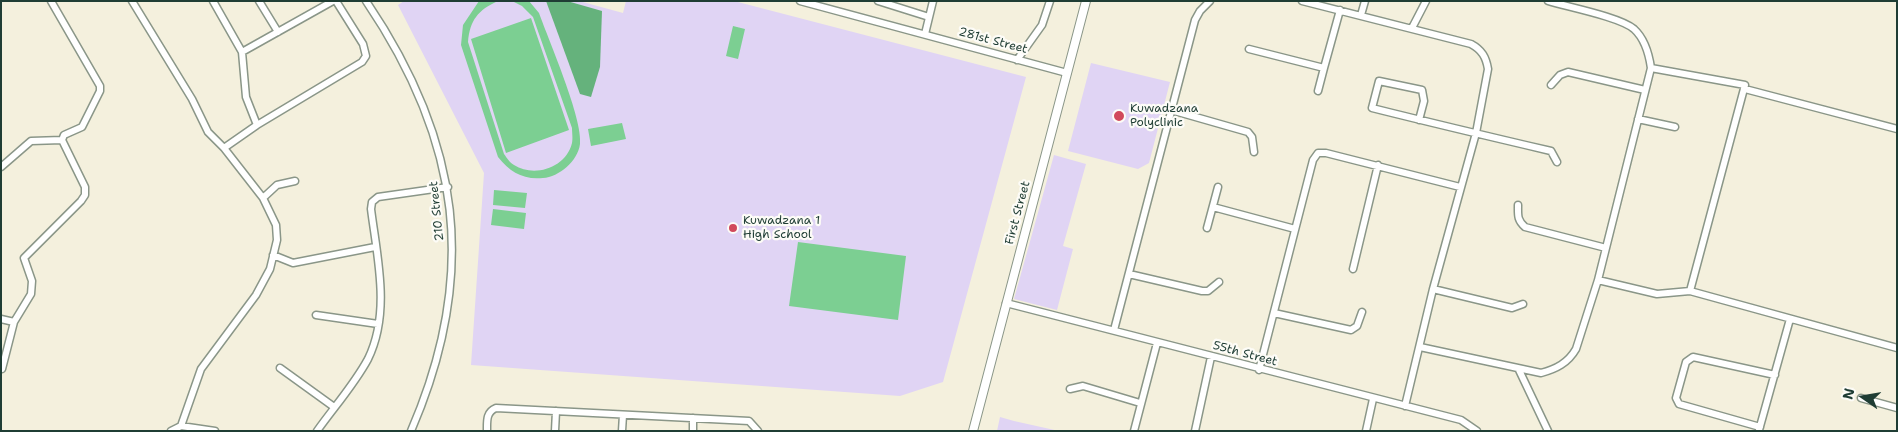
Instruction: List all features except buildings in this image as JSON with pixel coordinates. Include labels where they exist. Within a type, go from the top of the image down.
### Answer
[{"type":"street","points":[[51,1],[100,86],[98,95],[82,127],[64,135],[62,140]]},
{"type":"street","points":[[132,1],[187,91],[208,132],[224,148],[262,198],[276,225],[277,240],[270,268],[256,295],[201,369],[181,426]]},
{"type":"street","points":[[212,1],[242,52],[246,97],[257,125]]},
{"type":"street","points":[[259,1],[278,32]]},
{"type":"street","points":[[224,148],[257,125],[362,62],[366,56],[363,44],[335,1],[242,52]]},
{"type":"street","name":"210 Street","points":[[366,1],[386,31],[420,98],[448,187],[451,227],[451,289],[435,367],[411,431]]},
{"type":"street","name":"281st Street","points":[[800,1],[1067,73]]},
{"type":"street","points":[[878,1],[929,17]]},
{"type":"street","points":[[925,34],[934,1]]},
{"type":"street","points":[[1017,60],[1042,25],[1050,1]]},
{"type":"street","name":"First Street","points":[[973,431],[1086,1]]},
{"type":"street","points":[[1114,330],[1195,20],[1200,11],[1210,1]]},
{"type":"street","points":[[1302,1],[1471,44],[1485,56],[1488,69],[1476,134],[1433,289],[1405,406]]},
{"type":"street","points":[[1361,15],[1365,1]]},
{"type":"street","points":[[1412,28],[1426,1]]},
{"type":"street","points":[[1420,346],[1541,374],[1551,371],[1572,356],[1598,280],[1650,68],[1649,55],[1642,39],[1625,23],[1548,1]]},
{"type":"street","points":[[1318,91],[1340,10]]},
{"type":"street","points":[[1249,49],[1324,68]]},
{"type":"street","points":[[1650,68],[1743,84],[1745,89],[1690,291]]},
{"type":"street","points":[[1551,85],[1560,75],[1568,72],[1645,90]]},
{"type":"street","points":[[1419,120],[1424,101],[1422,90],[1379,81],[1372,108],[1419,120],[1476,134],[1551,151],[1557,162]]},
{"type":"street","points":[[1745,89],[1897,129]]},
{"type":"street","points":[[1171,110],[1248,132],[1252,137],[1254,152]]},
{"type":"street","points":[[1638,119],[1675,127]]},
{"type":"street","points":[[1,167],[31,141],[62,140]]},
{"type":"street","points":[[2,369],[14,322],[32,288],[32,281],[24,258],[82,201],[85,195],[85,187],[62,140]]},
{"type":"street","points":[[1259,370],[1313,160],[1318,153],[1326,153],[1460,187]]},
{"type":"street","points":[[1353,269],[1378,166]]},
{"type":"street","points":[[262,198],[277,185],[295,180]]},
{"type":"street","points":[[317,431],[360,372],[369,356],[378,324],[382,297],[375,247],[372,202],[378,197],[448,187]]},
{"type":"street","points":[[1207,228],[1218,187]]},
{"type":"street","points":[[1518,205],[1518,216],[1520,222],[1525,227],[1606,248]]},
{"type":"street","points":[[1213,207],[1295,229]]},
{"type":"street","points":[[273,255],[293,263],[375,247]]},
{"type":"street","points":[[1129,274],[1208,291],[1219,282]]},
{"type":"street","points":[[1598,280],[1657,294],[1690,291],[1897,348]]},
{"type":"street","points":[[1433,289],[1512,308],[1523,304]]},
{"type":"street","name":"55th Street","points":[[1006,303],[1114,330],[1259,370],[1461,420],[1477,431]]},
{"type":"street","points":[[1274,313],[1351,330],[1357,326],[1362,312]]},
{"type":"street","points":[[316,315],[378,324]]},
{"type":"street","points":[[1,319],[14,322]]},
{"type":"street","points":[[1775,375],[1693,357],[1686,362],[1676,398],[1679,404],[1760,429],[1775,375],[1790,319]]},
{"type":"street","points":[[1134,431],[1157,343]]},
{"type":"street","points":[[1195,431],[1211,357]]},
{"type":"street","points":[[280,368],[334,407]]},
{"type":"street","points":[[1519,370],[1548,431]]},
{"type":"street","points":[[1070,389],[1083,386],[1140,403]]},
{"type":"street","points":[[1861,398],[1897,408]]},
{"type":"street","points":[[1366,431],[1373,399]]},
{"type":"street","points":[[487,431],[488,415],[490,410],[496,408],[748,421],[758,431]]},
{"type":"street","points":[[555,431],[556,411]]},
{"type":"street","points":[[622,431],[623,415]]},
{"type":"street","points":[[692,431],[693,418]]},
{"type":"street","points":[[171,431],[181,426],[215,431]]},
{"type":"shaded area","name":"Kuwadzana 1 High School","points":[[404,1],[579,1],[623,13],[626,1],[734,1],[1026,77],[943,382],[900,396],[471,365],[484,173],[398,5]]},
{"type":"shaded area","name":"Kuwadzana Polyclinic","points":[[1091,63],[1170,82],[1149,163],[1138,169],[1068,151]]},
{"type":"shaded area","points":[[1054,155],[1086,164],[1063,246],[1073,249],[1057,310],[1014,299]]},
{"type":"shaded area","points":[[1000,417],[1014,421],[1059,431],[997,431]]},
{"type":"green space","points":[[479,1],[498,1],[485,8],[476,17],[468,42],[504,154],[513,164],[531,171],[548,168],[556,164],[569,152],[572,143],[572,128],[533,17],[522,6],[512,1],[529,1],[539,13],[571,99],[580,132],[580,144],[576,156],[567,167],[555,175],[543,178],[529,178],[512,171],[498,157],[461,45],[463,25]]},
{"type":"green space","points":[[546,1],[567,1],[602,11],[600,67],[591,97],[580,94]]},
{"type":"green space","points":[[531,18],[569,130],[506,153],[471,39]]},
{"type":"green space","points":[[733,26],[745,29],[738,59],[726,56]]},
{"type":"green space","points":[[622,123],[626,139],[591,146],[588,129]]},
{"type":"green space","points":[[494,190],[527,193],[525,208],[493,205]]},
{"type":"green space","points":[[493,209],[526,213],[524,229],[491,225]]},
{"type":"green space","points":[[798,242],[906,256],[898,320],[789,306]]},
{"type":"place","name":"Kuwadzana Polyclinic","points":[[1119,116]]},
{"type":"place","name":"Kuwadzana 1 High School","points":[[733,228]]}]
